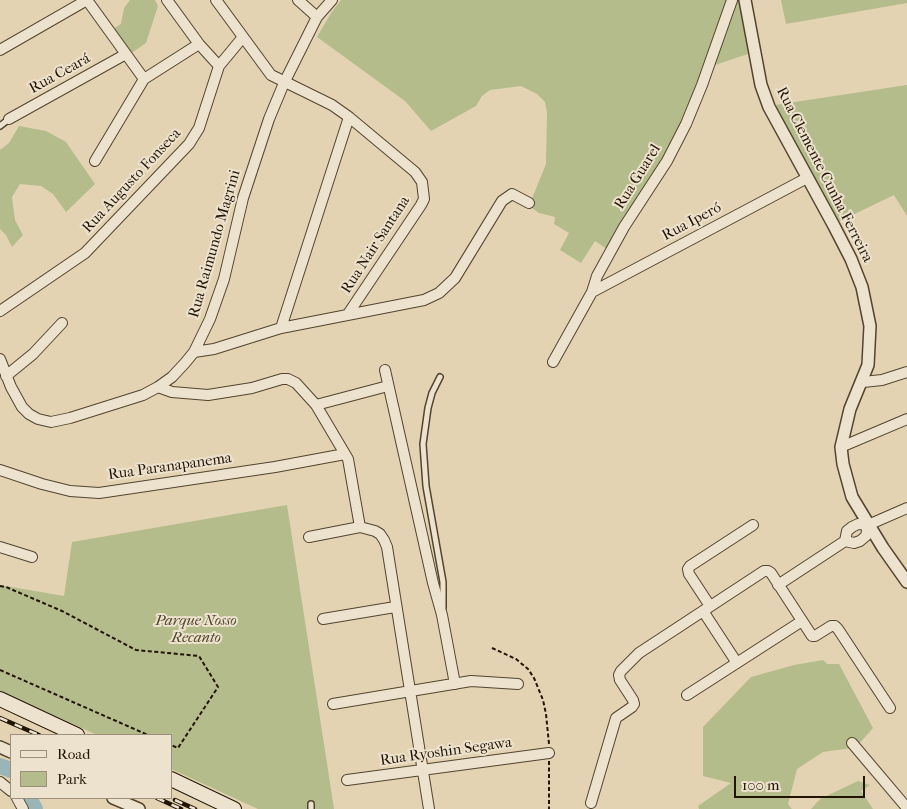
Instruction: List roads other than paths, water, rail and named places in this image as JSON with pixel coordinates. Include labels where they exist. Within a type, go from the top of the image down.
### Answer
[{"type":"main road","points":[[0,699],[75,734]]},
{"type":"main road","points":[[172,779],[234,809]]},
{"type":"street","points":[[0,50],[87,0],[144,80]]},
{"type":"street","points":[[167,0],[199,44],[219,66]]},
{"type":"street","points":[[298,0],[317,17]]},
{"type":"street","name":"Rua Raimundo Magrini","points":[[0,359],[6,376],[22,406],[29,414],[38,419],[51,422],[122,402],[158,387],[172,376],[194,352],[203,337],[224,279],[257,151],[284,83],[317,17],[332,0]]},
{"type":"street","name":"Rua Guarel","points":[[553,362],[592,292],[597,276],[624,227],[667,161],[686,124],[732,0]]},
{"type":"street","name":"Rua Clemente Cunha Ferreira","points":[[745,0],[761,85],[769,107],[839,234],[862,287],[869,317],[870,342],[868,365],[863,382],[850,409],[841,447],[843,464],[852,498],[907,582]]},
{"type":"street","name":"Rua Nair Santana","points":[[221,2],[271,75],[332,106],[349,117],[415,172],[422,182],[424,199],[421,205],[348,314]]},
{"type":"street","name":"Rua Augusto Fonseca","points":[[0,311],[85,253],[189,144],[199,128],[219,66],[244,37]]},
{"type":"street","points":[[95,161],[144,80],[199,44]]},
{"type":"street","name":"Rua Ceará","points":[[9,120],[126,54]]},
{"type":"street","points":[[282,328],[349,117]]},
{"type":"street","name":"Rua Iperó","points":[[592,292],[807,178]]},
{"type":"street","points":[[194,352],[214,349],[282,328],[414,303],[439,293],[455,278],[502,201],[512,194],[529,203]]},
{"type":"street","points":[[6,376],[33,354],[62,323]]},
{"type":"street","points":[[385,370],[442,615],[455,684]]},
{"type":"street","points":[[863,382],[882,380],[907,372]]},
{"type":"street","points":[[158,387],[172,392],[208,395],[288,379],[296,383],[316,405],[345,454],[353,482],[360,527]]},
{"type":"street","points":[[316,405],[388,386]]},
{"type":"street","points":[[841,447],[907,419]]},
{"type":"street","name":"Rua Paranapanema","points":[[0,470],[70,491],[99,493],[275,467],[345,454]]},
{"type":"street","points":[[778,585],[845,541],[847,531],[852,527],[858,524],[868,525],[907,508]]},
{"type":"street","points":[[737,663],[707,609],[688,569],[753,525]]},
{"type":"street","points":[[845,541],[854,543],[860,541],[866,536],[868,525]]},
{"type":"street","points":[[309,536],[360,527],[375,531],[384,540],[429,809]]},
{"type":"street","points":[[0,547],[32,557]]},
{"type":"street","points":[[591,804],[616,718],[632,708],[634,704],[620,680],[619,675],[621,671],[639,653],[764,571],[771,573],[812,636],[831,626],[835,626],[838,629],[890,708]]},
{"type":"street","points":[[323,620],[395,607]]},
{"type":"street","points":[[687,695],[802,621]]},
{"type":"street","points":[[333,704],[471,682],[518,684]]},
{"type":"street","points":[[852,743],[907,808]]},
{"type":"street","name":"Rua Ryoshin Segawa","points":[[347,780],[549,753]]},
{"type":"street","points":[[0,782],[10,790]]},
{"type":"street","points":[[115,799],[139,809]]},
{"type":"lane","points":[[0,126],[9,120]]},
{"type":"lane","points":[[440,377],[432,393],[428,408],[423,444],[426,486],[443,582],[442,615]]},
{"type":"waterway","points":[[0,766],[10,770]]},
{"type":"waterway","points":[[30,799],[35,809]]},
{"type":"railway","points":[[0,718],[37,734]]},
{"type":"railway","points":[[159,799],[181,809]]},
{"type":"railway","points":[[175,800],[195,809]]},
{"type":"park label","name":"Parque Nosso Recanto","points":[[196,630]]}]
